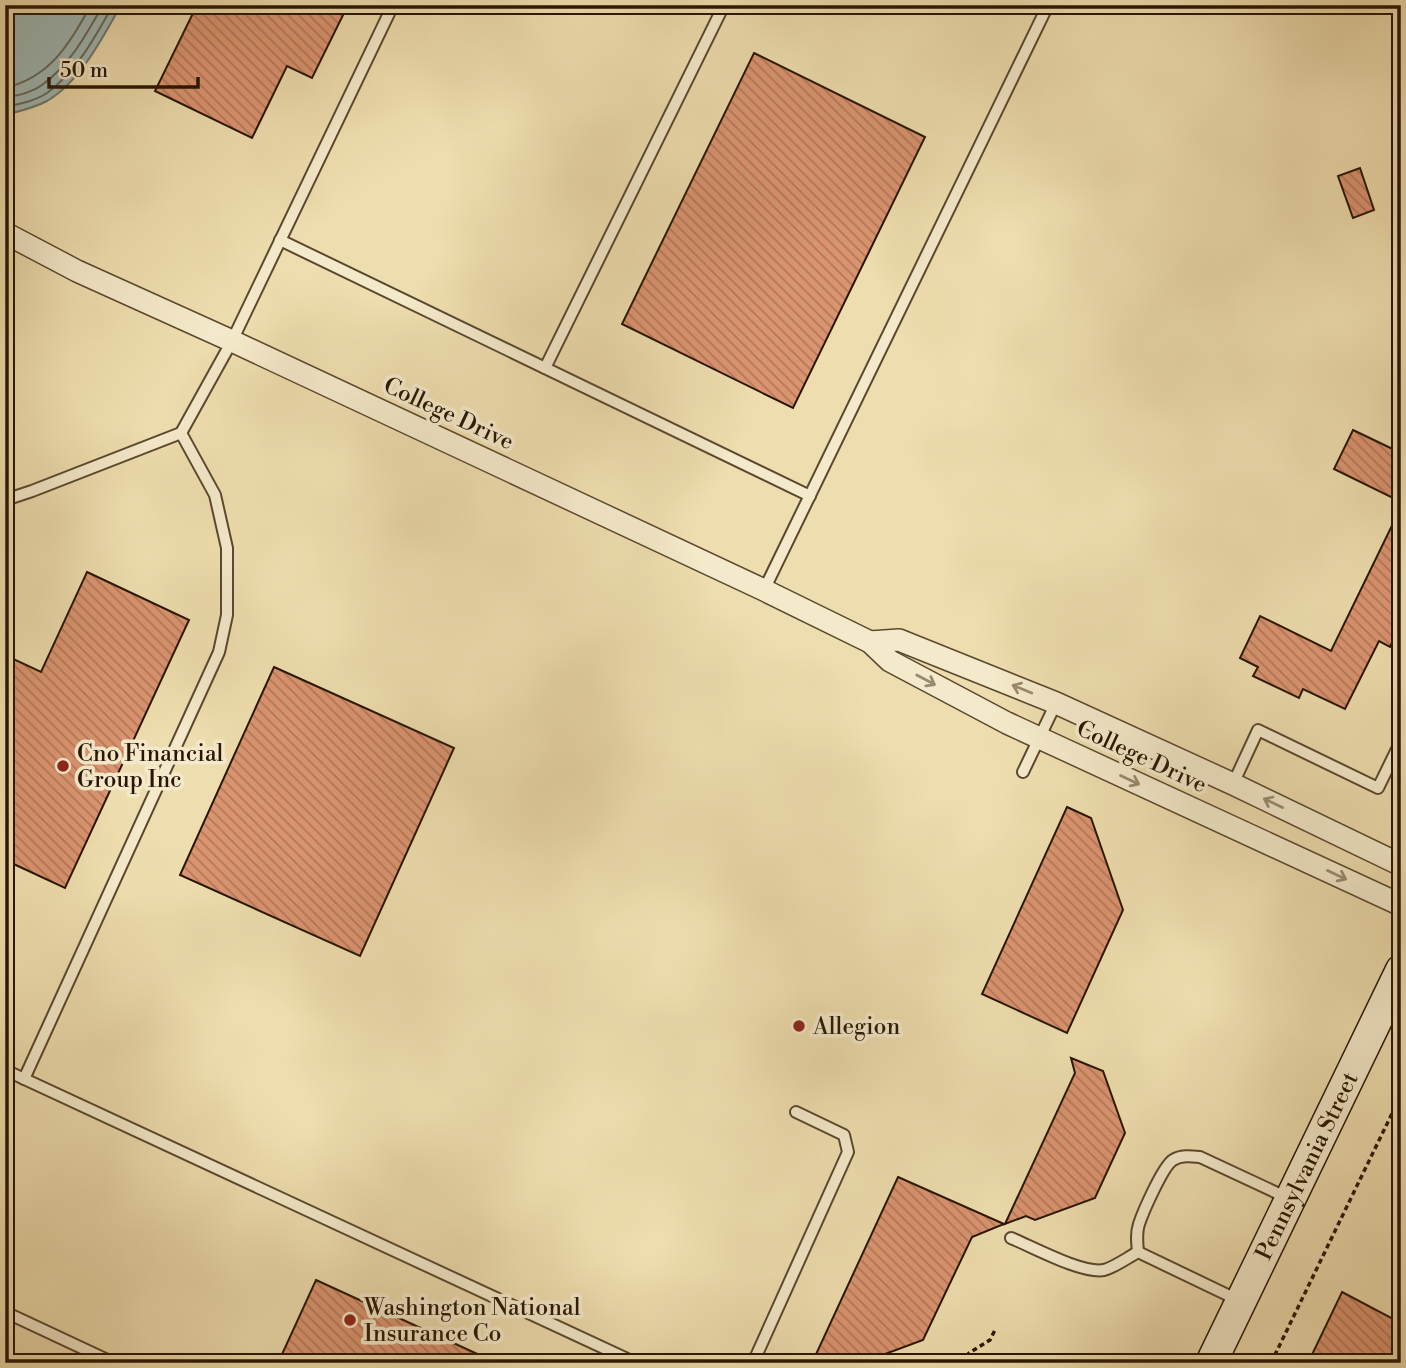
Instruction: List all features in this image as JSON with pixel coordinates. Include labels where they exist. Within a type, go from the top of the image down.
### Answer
[{"type":"main road","name":"Pennsylvania Street","points":[[1211,1363],[1401,970]]},
{"type":"street","name":"College Drive","points":[[5,233],[77,271],[764,590],[870,642],[890,661],[1007,723],[1401,905]]},
{"type":"street","name":"College Drive","points":[[870,642],[899,639],[1056,703],[1401,865]]},
{"type":"lane","points":[[5,500],[181,433],[232,341],[393,5]]},
{"type":"lane","points":[[545,368],[724,5]]},
{"type":"lane","points":[[764,590],[1048,5]]},
{"type":"lane","points":[[280,240],[810,496]]},
{"type":"lane","points":[[24,1079],[219,652],[227,615],[227,548],[215,495],[181,433]]},
{"type":"lane","points":[[1023,772],[1056,703]]},
{"type":"lane","points":[[1233,784],[1258,730],[1378,788],[1401,741]]},
{"type":"lane","points":[[5,1070],[636,1363]]},
{"type":"lane","points":[[753,1363],[848,1152],[844,1135],[796,1112]]},
{"type":"lane","points":[[1138,1252],[1139,1223],[1166,1166],[1175,1158],[1200,1157],[1291,1199]]},
{"type":"lane","points":[[1011,1238],[1092,1271],[1106,1269],[1138,1252]]},
{"type":"lane","points":[[1138,1252],[1240,1301]]},
{"type":"lane","points":[[5,1312],[114,1363]]},
{"type":"path","points":[[1271,1363],[1401,1095]]},
{"type":"path","points":[[961,1363],[969,1353],[990,1340],[996,1328]]},
{"type":"water","points":[[5,5],[121,5],[90,58],[59,93],[47,101],[5,115]]},
{"type":"building","points":[[197,5],[348,5],[312,78],[287,66],[252,138],[155,91]]},
{"type":"building","points":[[754,53],[925,137],[793,408],[622,324]]},
{"type":"building","points":[[1360,168],[1374,210],[1353,218],[1338,176]]},
{"type":"building","points":[[1353,430],[1401,453],[1401,502],[1334,469]]},
{"type":"building","points":[[1401,507],[1401,642],[1394,639],[1390,647],[1379,641],[1345,709],[1303,689],[1299,698],[1253,676],[1258,667],[1240,658],[1260,616],[1331,651]]},
{"type":"building","name":"Cno Financial Group Inc","points":[[87,572],[189,620],[65,888],[5,860],[5,655],[41,672]]},
{"type":"building","points":[[274,667],[454,748],[360,956],[180,875]]},
{"type":"building","points":[[1067,807],[1091,818],[1123,910],[1067,1033],[982,994]]},
{"type":"building","points":[[1071,1058],[1103,1071],[1125,1133],[1095,1198],[1035,1220],[1026,1216],[1005,1224],[1075,1073]]},
{"type":"building","points":[[898,1177],[1004,1224],[972,1237],[923,1340],[861,1363],[812,1363]]},
{"type":"building","name":"Washington National Insurance Co","points":[[316,1280],[497,1363],[278,1363]]},
{"type":"building","points":[[1342,1292],[1401,1323],[1401,1363],[1308,1363]]},
{"type":"place","name":"Cno Financial Group Inc","points":[[63,766]]},
{"type":"place","name":"Allegion","points":[[799,1026]]},
{"type":"place","name":"Washington National Insurance Co","points":[[350,1320]]}]
